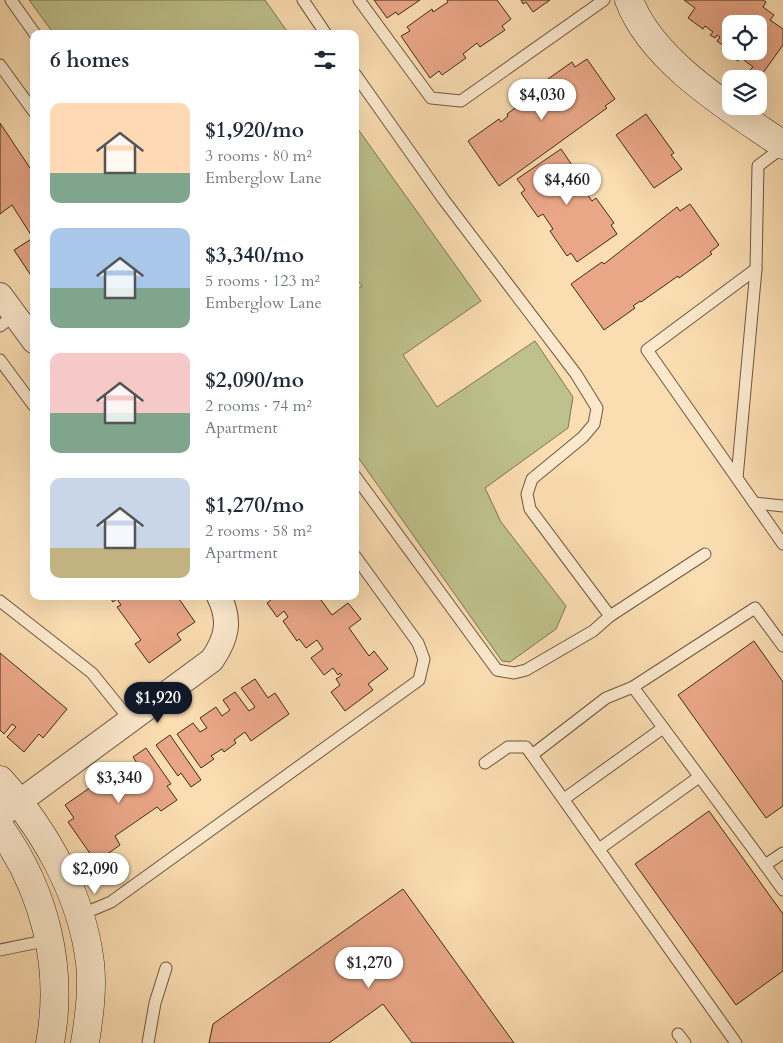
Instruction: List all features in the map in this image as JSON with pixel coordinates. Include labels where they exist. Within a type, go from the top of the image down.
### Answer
[{"type":"street","points":[[629,0],[634,12],[658,45],[700,87],[783,146]]},
{"type":"street","points":[[0,295],[7,321],[30,339]]},
{"type":"street","points":[[10,808],[212,660],[222,644],[227,618],[220,600]]},
{"type":"street","points":[[0,780],[10,808],[37,824],[60,867],[80,915],[90,963],[89,1015],[85,1043]]},
{"type":"street","points":[[0,828],[16,850],[31,881],[49,940],[55,977],[56,1000],[50,1043]]},
{"type":"lane","points":[[11,0],[32,30]]},
{"type":"lane","points":[[302,0],[323,30]]},
{"type":"lane","points":[[359,0],[431,98],[462,101],[604,0]]},
{"type":"lane","points":[[0,65],[30,106]]},
{"type":"lane","points":[[359,80],[444,200],[576,374],[598,408],[594,424],[583,437],[532,479],[527,494],[530,509],[610,616]]},
{"type":"lane","points":[[737,478],[756,269],[758,166],[783,146]]},
{"type":"lane","points":[[756,269],[647,350],[783,544]]},
{"type":"lane","points":[[0,360],[30,401]]},
{"type":"lane","points":[[359,481],[497,670],[514,673],[526,670],[593,631],[610,616],[705,554]]},
{"type":"lane","points":[[754,503],[783,506]]},
{"type":"lane","points":[[80,915],[111,902],[419,680],[424,659],[418,643],[359,562]]},
{"type":"lane","points":[[0,601],[92,672],[130,720]]},
{"type":"lane","points":[[532,755],[606,698],[633,687],[755,608],[783,646]]},
{"type":"lane","points":[[633,687],[783,890]]},
{"type":"lane","points":[[564,799],[663,728]]},
{"type":"lane","points":[[485,763],[508,747],[526,747],[736,1043]]},
{"type":"lane","points":[[599,850],[699,777]]},
{"type":"lane","points":[[765,865],[783,853]]},
{"type":"lane","points":[[0,950],[49,940]]},
{"type":"lane","points":[[148,1043],[155,1003],[166,968]]},
{"type":"green space","points":[[29,0],[265,0],[286,30],[51,30]]},
{"type":"green space","points":[[359,131],[481,301],[403,355],[437,407],[535,341],[573,397],[568,428],[485,488],[501,522],[566,606],[556,629],[510,662],[502,661],[359,459],[359,288],[362,286],[359,282]]},
{"type":"building","points":[[374,0],[420,0],[398,15],[396,12],[387,18]]},
{"type":"building","points":[[447,0],[497,0],[511,19],[502,26],[505,30],[480,47],[477,43],[463,54],[466,58],[442,75],[439,71],[430,78],[401,36],[410,31],[407,27],[432,9],[433,12],[448,2]]},
{"type":"building","points":[[521,0],[550,0],[533,12],[526,2],[523,4]]},
{"type":"building","points":[[684,0],[763,0],[766,2],[763,7],[774,15],[770,20],[783,29],[783,45],[765,70],[750,70],[753,67],[744,60],[767,60],[767,15],[722,15],[722,45],[717,41],[720,37],[717,35],[715,38],[710,35],[713,32],[705,26],[703,29],[688,18],[695,8]]},
{"type":"building","points":[[587,59],[615,99],[605,106],[607,108],[499,186],[468,141],[499,119],[501,122],[508,116],[507,114],[533,95],[531,91],[572,62],[575,67]]},
{"type":"building","points":[[646,114],[674,153],[671,155],[682,169],[654,188],[616,135]]},
{"type":"building","points":[[0,123],[30,168],[30,233],[12,205],[0,214]]},
{"type":"building","points":[[561,149],[585,184],[581,186],[592,201],[596,198],[614,223],[611,225],[617,234],[577,262],[571,253],[567,256],[550,231],[553,229],[543,214],[538,217],[521,193],[525,190],[517,179]]},
{"type":"building","points":[[690,204],[719,245],[710,252],[712,254],[679,278],[678,276],[640,301],[633,306],[635,308],[604,330],[571,284],[602,262],[604,264],[677,207],[680,211]]},
{"type":"building","points":[[30,240],[30,274],[14,250]]},
{"type":"building","points":[[118,600],[180,600],[195,622],[177,634],[181,640],[149,663],[135,644],[141,640],[117,607],[121,605]]},
{"type":"building","points":[[271,600],[321,600],[332,615],[348,603],[361,619],[349,628],[369,656],[374,651],[388,669],[368,684],[373,690],[345,711],[331,692],[340,685],[336,679],[342,675],[340,673],[338,675],[333,668],[324,675],[311,658],[323,649],[317,640],[306,648],[299,639],[297,641],[283,621],[288,617],[284,611],[277,617],[267,603]]},
{"type":"building","points":[[754,641],[783,682],[783,806],[766,818],[678,695]]},
{"type":"building","points":[[0,653],[67,709],[43,738],[39,734],[24,752],[7,737],[16,727],[12,724],[4,734],[0,730]]},
{"type":"building","points":[[255,679],[268,698],[275,693],[289,714],[251,741],[245,732],[234,740],[236,743],[224,752],[222,749],[211,756],[214,759],[201,768],[177,734],[193,723],[200,732],[207,728],[200,718],[216,707],[222,716],[230,710],[223,700],[235,692],[249,711],[255,707],[241,688]]},
{"type":"building","points":[[170,735],[201,780],[191,787],[181,773],[178,776],[156,745]]},
{"type":"building","points":[[146,748],[171,784],[167,786],[177,800],[161,811],[157,807],[115,836],[120,845],[96,862],[68,822],[74,818],[65,805],[127,762],[137,776],[143,772],[133,757]]},
{"type":"building","points":[[709,811],[783,914],[783,971],[736,1005],[635,864]]},
{"type":"building","points":[[403,889],[514,1043],[412,1043],[383,1004],[329,1043],[209,1043],[213,1024]]}]
